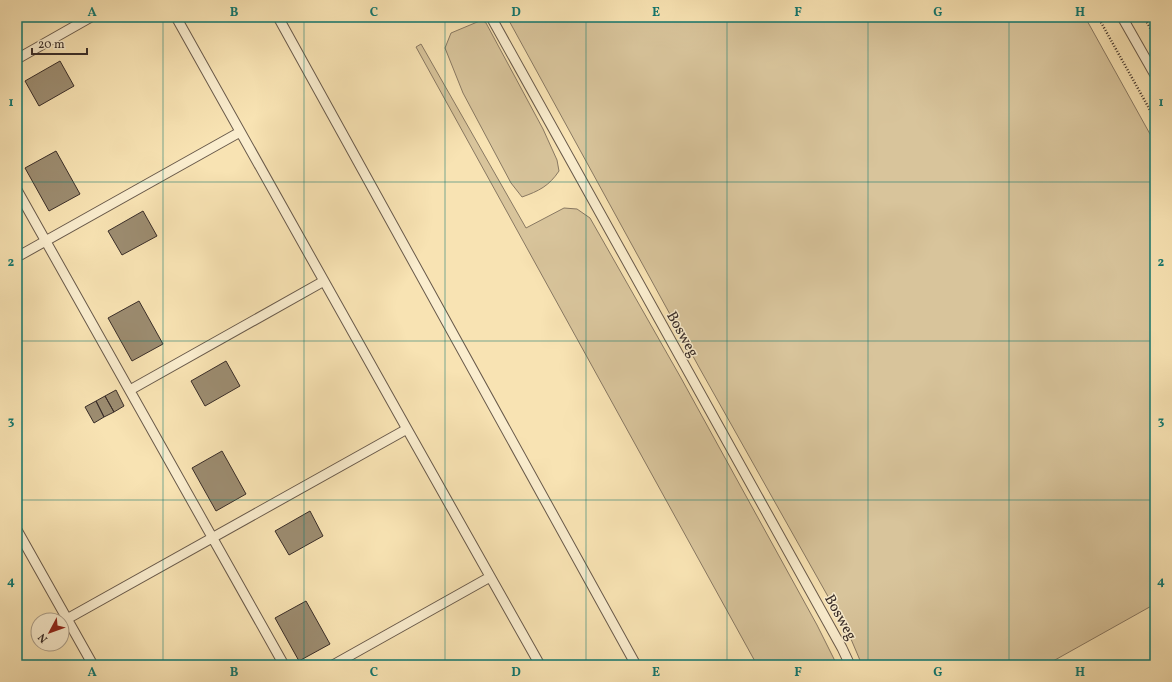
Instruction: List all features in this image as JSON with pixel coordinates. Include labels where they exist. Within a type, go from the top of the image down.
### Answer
[{"type":"lane","points":[[17,59],[91,17]]},
{"type":"lane","points":[[176,17],[540,665]]},
{"type":"lane","points":[[278,17],[636,665]]},
{"type":"lane","name":"Bosweg","points":[[491,17],[842,648],[850,665]]},
{"type":"lane","points":[[1122,17],[1155,75]]},
{"type":"lane","points":[[17,257],[240,132]]},
{"type":"lane","points":[[17,190],[284,665]]},
{"type":"lane","points":[[130,390],[324,282]]},
{"type":"lane","points":[[70,617],[407,429]]},
{"type":"lane","points":[[17,530],[63,612]]},
{"type":"lane","points":[[333,665],[490,577]]},
{"type":"lane","points":[[70,624],[93,665]]},
{"type":"path","points":[[1098,17],[1155,119]]},
{"type":"path","points":[[1144,17],[1155,37]]},
{"type":"shaded area","points":[[507,17],[1085,17],[1155,143],[1155,604],[1046,665],[862,665],[848,632],[700,369]]},
{"type":"shaded area","points":[[482,20],[486,23],[543,129],[557,160],[559,171],[551,181],[534,193],[522,197],[511,183],[463,93],[445,48],[451,33]]},
{"type":"shaded area","points":[[421,44],[526,228],[564,208],[577,209],[590,218],[681,378],[817,625],[837,665],[757,665],[416,47]]},
{"type":"building","points":[[60,61],[74,86],[39,106],[25,81]]},
{"type":"building","points":[[56,151],[80,194],[49,211],[25,168]]},
{"type":"building","points":[[143,211],[157,236],[122,255],[108,231]]},
{"type":"building","points":[[139,301],[163,344],[132,361],[108,318]]},
{"type":"building","points":[[226,361],[240,386],[205,406],[191,381]]},
{"type":"building","points":[[116,390],[124,406],[114,412],[105,396]]},
{"type":"building","points":[[105,396],[114,412],[104,417],[96,401]]},
{"type":"building","points":[[96,401],[104,417],[94,423],[85,407]]},
{"type":"building","points":[[222,451],[246,494],[216,511],[192,468]]},
{"type":"building","points":[[310,511],[323,536],[289,555],[275,531]]},
{"type":"building","points":[[306,601],[330,644],[299,661],[275,618]]},
{"type":"building","points":[[393,661],[395,665],[386,665]]}]
